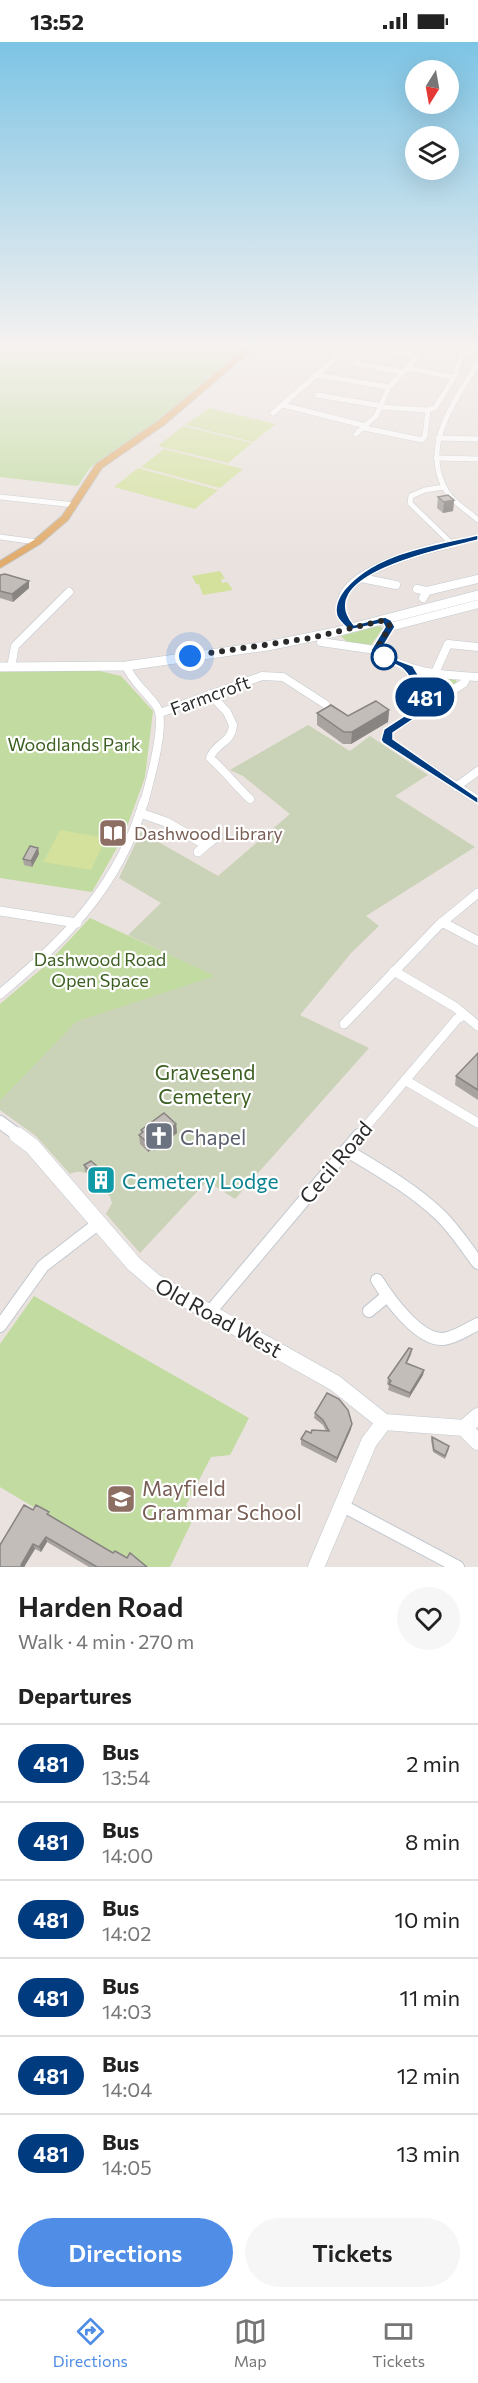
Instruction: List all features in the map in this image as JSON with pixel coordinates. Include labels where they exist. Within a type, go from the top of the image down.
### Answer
[{"type":"main road","points":[[0,565],[37,542],[62,521],[98,468],[170,415]]},
{"type":"street","points":[[321,415],[410,439],[422,440],[425,436],[427,415]]},
{"type":"street","points":[[356,434],[376,415]]},
{"type":"street","points":[[447,415],[438,438],[436,458],[438,473],[453,498],[478,520]]},
{"type":"street","points":[[438,438],[478,439]]},
{"type":"street","points":[[436,458],[478,459]]},
{"type":"street","points":[[444,486],[411,496],[410,503],[452,544]]},
{"type":"street","points":[[0,497],[75,505]]},
{"type":"street","points":[[0,537],[37,542]]},
{"type":"street","points":[[352,628],[342,617],[341,603],[349,590],[361,578],[394,559],[478,538]]},
{"type":"street","points":[[361,578],[396,585]]},
{"type":"street","points":[[417,590],[425,594],[478,579]]},
{"type":"street","points":[[11,667],[15,646],[69,592]]},
{"type":"street","points":[[387,623],[478,595]]},
{"type":"street","points":[[0,667],[126,666],[276,644],[478,604]]},
{"type":"street","points":[[376,650],[387,623]]},
{"type":"street","points":[[321,642],[376,650],[388,660],[410,668],[478,677]]},
{"type":"street","points":[[435,673],[448,644],[478,647]]},
{"type":"street","points":[[2,991],[41,960],[77,923],[108,880],[140,813],[153,770],[160,713],[132,682],[126,666]]},
{"type":"street","points":[[410,668],[409,671],[418,680],[426,699],[431,704]]},
{"type":"street","name":"Farmcroft","points":[[160,713],[262,676],[283,677],[325,704]]},
{"type":"street","points":[[467,676],[462,684],[388,731],[386,739],[478,800]]},
{"type":"street","points":[[210,694],[231,717],[233,725],[230,738],[211,752],[210,758],[227,772],[235,785],[250,798]]},
{"type":"street","points":[[456,787],[478,771]]},
{"type":"street","points":[[140,813],[163,818],[179,831],[206,845]]},
{"type":"street","points":[[198,852],[218,836]]},
{"type":"street","points":[[344,1024],[442,922],[478,892]]},
{"type":"street","points":[[0,911],[77,923]]},
{"type":"street","points":[[442,922],[478,941]]},
{"type":"street","points":[[394,971],[453,1005],[478,1026]]},
{"type":"street","name":"Cecil Road","points":[[209,1312],[457,1019],[464,1016]]},
{"type":"street","points":[[405,1080],[478,1123]]},
{"type":"street","name":"Old Road West","points":[[0,1122],[32,1146],[145,1275],[335,1383],[384,1422]]},
{"type":"street","points":[[346,1150],[406,1188],[435,1211],[478,1263]]},
{"type":"street","points":[[0,1326],[43,1266],[99,1223]]},
{"type":"street","points":[[377,1280],[387,1296],[422,1332],[432,1338],[444,1339],[478,1324]]},
{"type":"street","points":[[369,1311],[387,1296]]},
{"type":"street","points":[[464,1428],[478,1416]]},
{"type":"street","points":[[316,1567],[369,1442],[384,1422],[464,1428],[478,1442]]},
{"type":"street","points":[[343,1506],[458,1567]]},
{"type":"green space","points":[[0,415],[164,415],[96,463],[89,469],[78,486],[0,477]]},
{"type":"green space","points":[[199,415],[239,415],[276,424],[253,442],[185,425]]},
{"type":"green space","points":[[183,426],[252,443],[228,463],[158,446]]},
{"type":"green space","points":[[164,449],[243,469],[220,488],[141,467]]},
{"type":"green space","points":[[138,468],[218,490],[195,509],[114,487]]},
{"type":"green space","points":[[220,571],[225,579],[221,579],[222,583],[227,582],[233,590],[203,595],[199,584],[196,584],[192,576]]},
{"type":"green space","points":[[378,626],[383,628],[371,645],[348,643],[341,636]]},
{"type":"green space","name":"Woodlands Park","points":[[95,670],[121,676],[153,711],[145,777],[125,832],[107,829],[105,834],[123,837],[92,892],[0,878],[0,671]]},
{"type":"green space","points":[[424,674],[454,678],[457,682],[433,696],[422,678]]},
{"type":"green space","name":"Gravesend Cemetery","points":[[308,725],[350,751],[370,736],[428,775],[395,796],[475,847],[366,916],[379,926],[352,952],[300,1015],[369,1048],[235,1199],[207,1181],[140,1253],[106,1214],[112,1203],[103,1188],[101,1189],[97,1182],[86,1173],[70,1174],[36,1136],[0,1110],[0,1101],[76,1022],[215,976],[128,935],[161,903],[119,878],[141,832],[218,876],[290,814],[243,776],[230,770]]},
{"type":"green space","points":[[60,830],[106,838],[91,870],[43,862]]},
{"type":"green space","name":"Dashwood Road Open Space","points":[[90,918],[216,976],[76,1022],[0,1101],[0,1004],[45,966]]},
{"type":"green space","name":"Mayfield Grammar School","points":[[34,1296],[249,1418],[230,1455],[211,1457],[186,1505],[194,1517],[170,1567],[145,1567],[127,1563],[0,1487],[0,1344]]},
{"type":"building","points":[[448,495],[454,500],[444,502],[438,497]]},
{"type":"building","points":[[5,574],[29,581],[12,594],[0,591],[0,575]]},
{"type":"building","points":[[376,701],[389,710],[352,732],[344,732],[317,713],[331,705],[348,716]]},
{"type":"building","points":[[30,846],[38,848],[31,861],[23,859]]},
{"type":"building","points":[[478,1053],[478,1090],[456,1076]]},
{"type":"building","points":[[164,1113],[176,1124],[153,1142],[151,1140],[148,1143],[139,1135],[143,1132],[141,1130]]},
{"type":"building","points":[[91,1161],[114,1181],[106,1188],[84,1165]]},
{"type":"building","points":[[409,1348],[412,1349],[406,1363],[424,1370],[410,1393],[389,1384],[391,1381],[388,1378]]},
{"type":"building","points":[[327,1393],[339,1399],[348,1410],[352,1424],[337,1458],[301,1439],[306,1431],[311,1433],[312,1430],[329,1431],[323,1420],[315,1413]]},
{"type":"building","points":[[432,1437],[449,1446],[445,1456],[434,1450]]},
{"type":"building","name":"Mayfield Grammar School","points":[[24,1505],[33,1510],[36,1505],[49,1512],[47,1514],[113,1553],[115,1551],[127,1558],[130,1553],[147,1567],[97,1567],[46,1537],[39,1547],[33,1544],[21,1565],[24,1567],[0,1567],[0,1545]]},
{"type":"bus line","name":"481","points":[[478,538],[408,554],[386,562],[362,576],[345,595],[340,607],[342,617],[352,628],[385,620],[388,622],[390,627],[376,650],[393,663],[410,668],[409,671],[418,680],[426,699],[431,704],[388,731],[387,740],[478,800]]},
{"type":"place","name":"Dashwood Library","points":[[113,833]]},
{"type":"place","name":"Chapel","points":[[159,1136]]},
{"type":"place","name":"Cemetery Lodge","points":[[101,1180]]},
{"type":"place","name":"Mayfield Grammar School","points":[[121,1499]]},
{"type":"route","points":[[190,656],[311,638],[385,620],[390,626],[376,647],[376,650],[384,657]]}]
